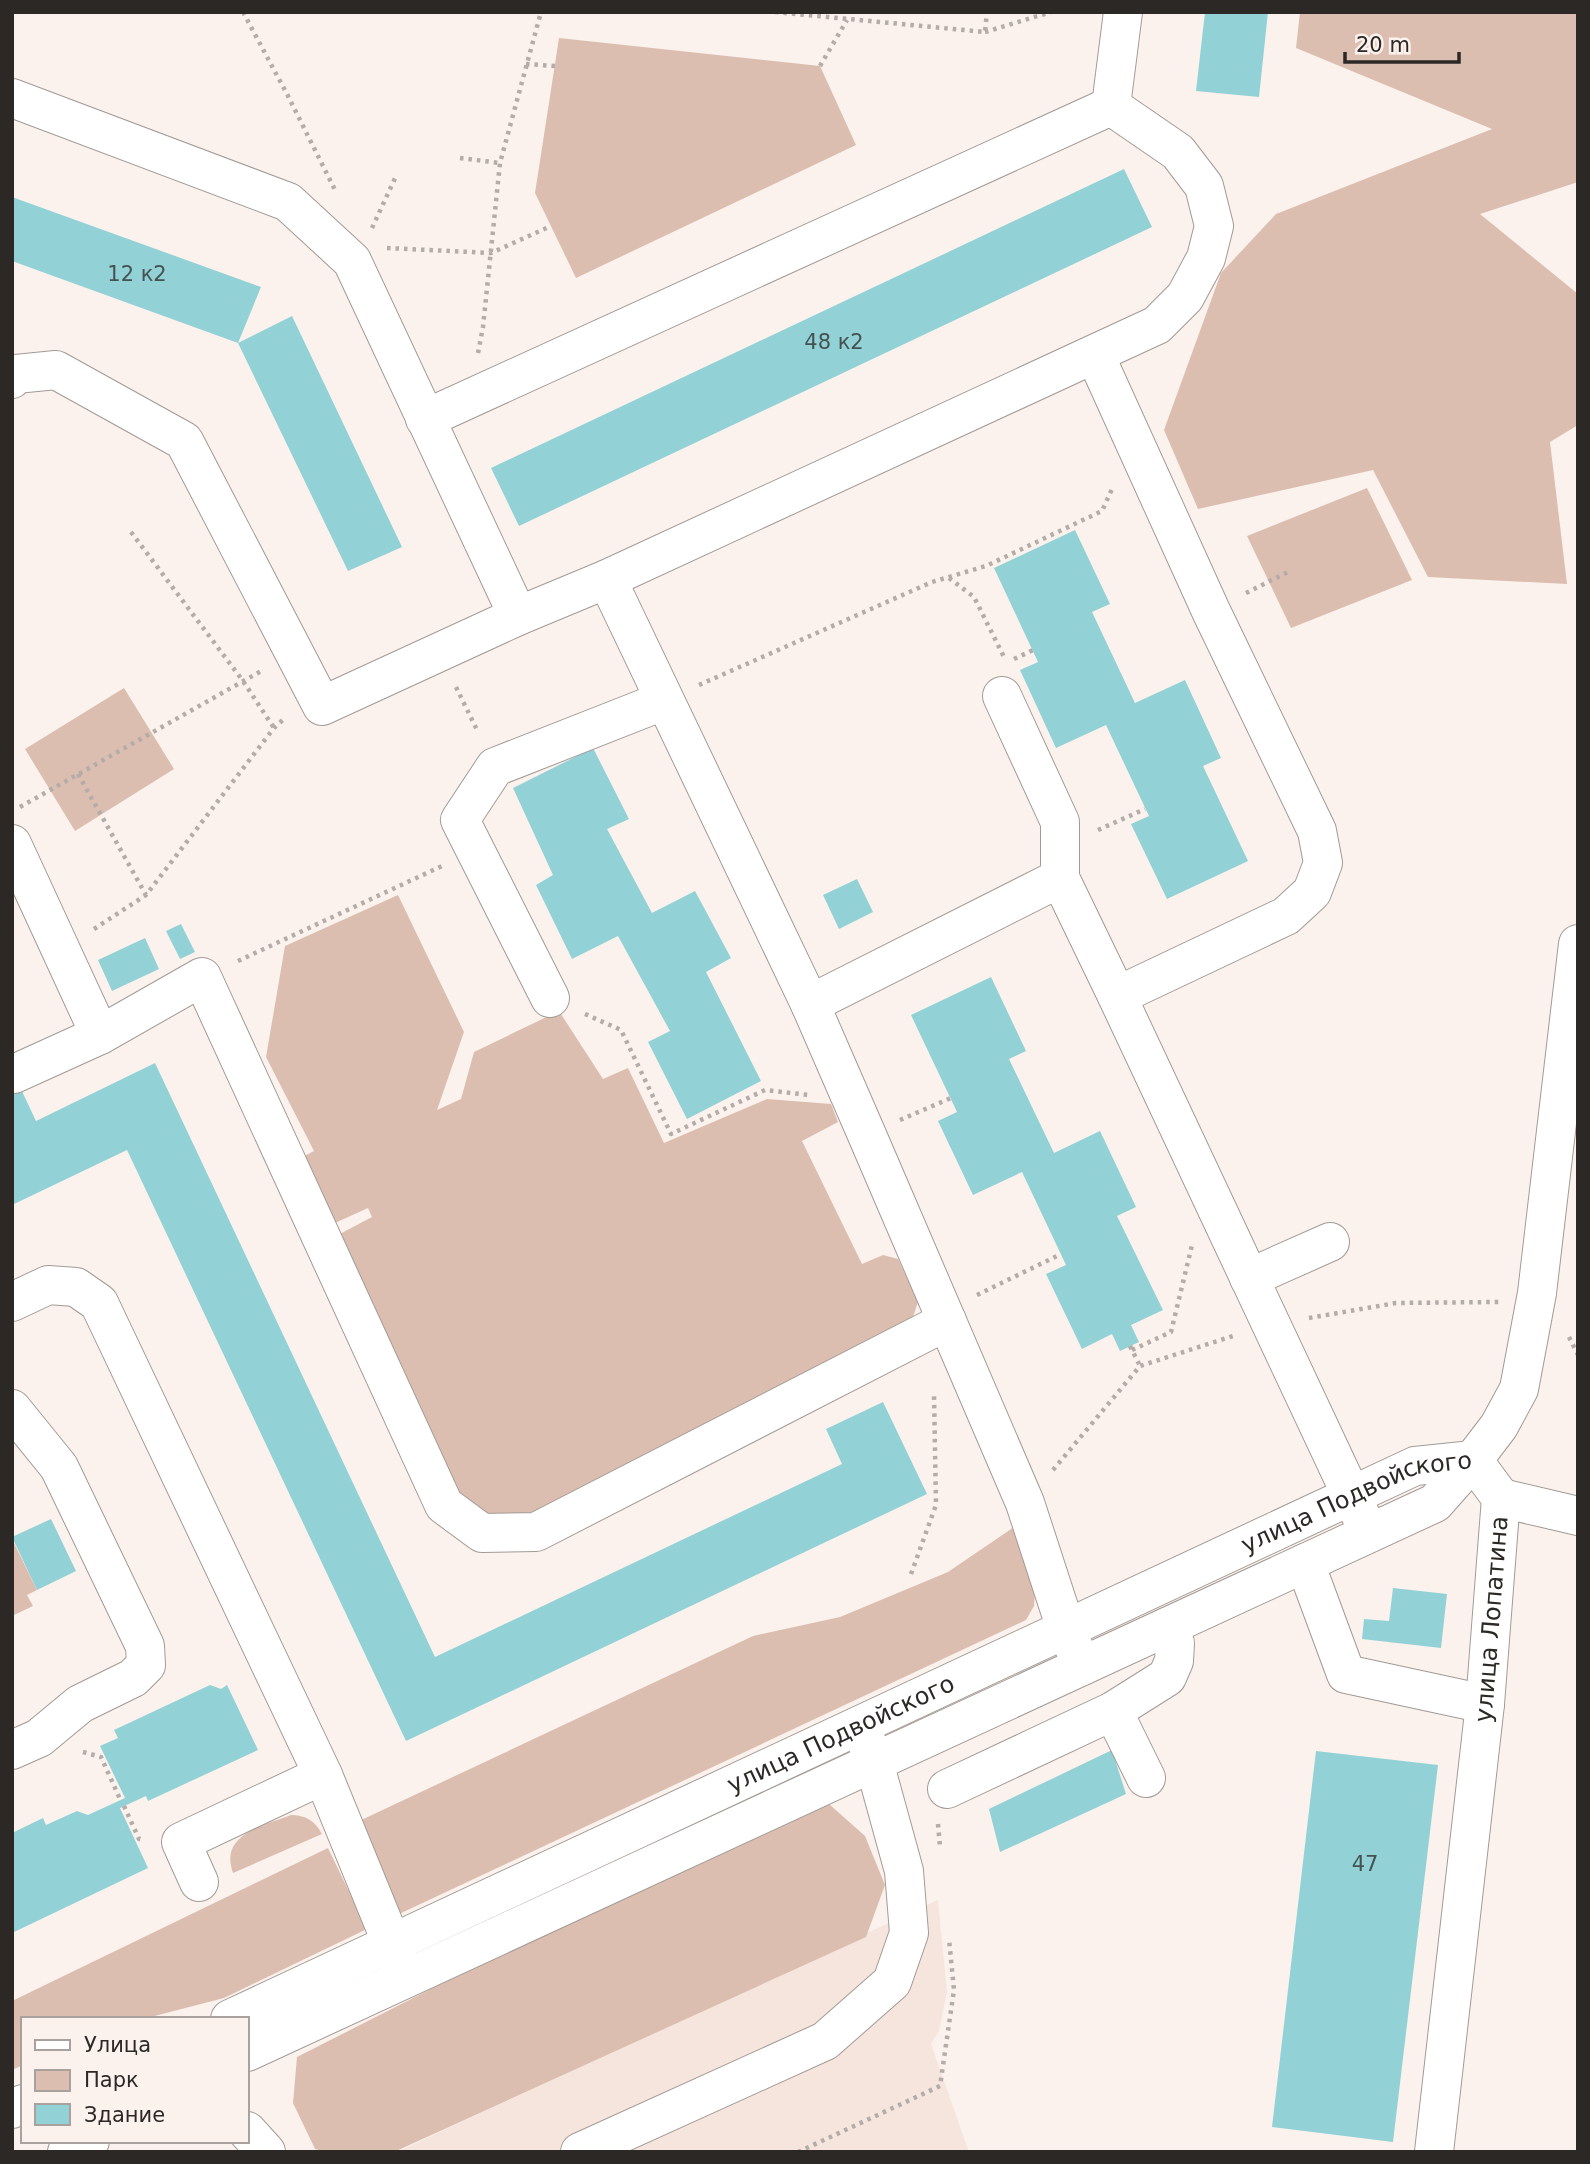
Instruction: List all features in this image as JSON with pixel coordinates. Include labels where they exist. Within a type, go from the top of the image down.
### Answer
[{"type":"street","points":[[1111,106],[1123,12]]},
{"type":"street","points":[[12,98],[288,202],[358,254],[425,419],[518,616]]},
{"type":"street","points":[[12,379],[16,374],[56,370],[184,441],[322,706],[518,616],[607,579],[1157,325],[1185,297],[1206,258],[1214,226],[1204,186],[1178,152],[1111,106]]},
{"type":"street","points":[[425,419],[1111,106]]},
{"type":"street","points":[[1095,355],[1210,611],[1317,831],[1323,863],[1312,892],[1286,916],[1117,996]]},
{"type":"street","points":[[607,579],[810,1004],[852,1100],[941,1320],[1025,1503],[1066,1629],[1082,1666]]},
{"type":"street","points":[[1002,696],[1060,822],[1060,862],[1117,996],[1369,1533]]},
{"type":"street","points":[[550,998],[460,820],[495,768],[663,701]]},
{"type":"street","points":[[12,844],[100,1035]]},
{"type":"street","points":[[810,1004],[1060,862]]},
{"type":"street","points":[[1473,1460],[1499,1426],[1519,1389],[1537,1293],[1578,944]]},
{"type":"street","points":[[14,1074],[100,1035],[202,977],[444,1505],[482,1533],[536,1532],[941,1320]]},
{"type":"street","points":[[1249,1278],[1329,1242]]},
{"type":"street","points":[[12,1302],[48,1285],[76,1287],[99,1303],[323,1775],[390,1944],[407,1978]]},
{"type":"street","points":[[12,1410],[59,1467],[145,1646],[146,1665],[133,1678],[80,1704],[26,1744]]},
{"type":"street","name":"улица Подвойского","points":[[234,2017],[1415,1466],[1473,1460]]},
{"type":"street","name":"улица Подвойского","points":[[248,2052],[1435,1503],[1473,1460]]},
{"type":"street","name":"улица Лопатина","points":[[1434,2152],[1485,1704],[1501,1498],[1473,1460]]},
{"type":"street","points":[[1501,1498],[1578,1516]]},
{"type":"street","points":[[1305,1563],[1346,1674],[1485,1704]]},
{"type":"street","points":[[947,1789],[1113,1711],[1167,1677],[1174,1661],[1175,1643],[1167,1627]]},
{"type":"street","points":[[1113,1711],[1146,1778]]},
{"type":"street","points":[[580,2152],[825,2041],[892,1982],[909,1933],[904,1871],[874,1762],[860,1725]]},
{"type":"street","points":[[199,1882],[181,1842],[323,1775]]},
{"type":"street","points":[[248,2132],[266,2152]]},
{"type":"street","points":[[67,2152],[86,2143]]},
{"type":"path","points":[[243,12],[340,200]]},
{"type":"path","points":[[469,398],[483,327],[500,163],[541,12]]},
{"type":"path","points":[[775,12],[985,32],[1051,12]]},
{"type":"path","points":[[985,32],[988,12]]},
{"type":"path","points":[[820,66],[847,20]]},
{"type":"path","points":[[526,64],[555,66]]},
{"type":"path","points":[[460,158],[500,163]]},
{"type":"path","points":[[397,174],[358,254],[491,253],[551,226]]},
{"type":"path","points":[[663,701],[932,582],[986,566],[1102,511],[1134,442]]},
{"type":"path","points":[[131,532],[243,681],[274,728]]},
{"type":"path","points":[[1210,611],[1290,571]]},
{"type":"path","points":[[949,578],[974,597],[1006,662],[1033,650]]},
{"type":"path","points":[[12,811],[294,652]]},
{"type":"path","points":[[439,652],[495,768]]},
{"type":"path","points":[[62,950],[145,895],[274,728],[314,689]]},
{"type":"path","points":[[78,774],[145,895]]},
{"type":"path","points":[[1060,862],[1145,809]]},
{"type":"path","points":[[202,977],[476,851]]},
{"type":"path","points":[[550,998],[621,1030],[671,1134],[765,1090],[852,1100]]},
{"type":"path","points":[[867,1135],[951,1098]]},
{"type":"path","points":[[1140,1366],[1131,1348],[1171,1332],[1206,1186]]},
{"type":"path","points":[[911,1574],[936,1505],[941,1320],[1061,1254]]},
{"type":"path","points":[[1025,1503],[1140,1366],[1271,1325],[1396,1303],[1505,1301]]},
{"type":"path","points":[[26,1744],[101,1757],[121,1800]]},
{"type":"shaded area","points":[[938,1900],[947,1992],[939,2031],[931,2044],[969,2152],[397,2152]]},
{"type":"green space","points":[[1300,12],[1578,12],[1578,182],[1480,214],[1578,294],[1578,425],[1550,442],[1567,584],[1428,577],[1373,470],[1198,509],[1164,430],[1221,273],[1276,214],[1492,129],[1296,48]]},
{"type":"green space","points":[[559,38],[820,66],[856,145],[576,278],[535,193]]},
{"type":"green space","points":[[1367,488],[1412,580],[1291,628],[1247,536]]},
{"type":"green space","points":[[124,688],[174,769],[75,831],[25,749]]},
{"type":"green space","points":[[398,895],[464,1032],[437,1110],[461,1099],[474,1052],[559,1011],[603,1079],[628,1068],[664,1143],[767,1099],[831,1104],[838,1122],[802,1141],[862,1264],[883,1255],[898,1259],[918,1302],[912,1320],[537,1512],[487,1516],[452,1489],[336,1236],[372,1217],[368,1208],[324,1228],[293,1162],[314,1151],[266,1057],[285,946]]},
{"type":"green space","points":[[1017,1525],[1035,1593],[1034,1606],[1026,1620],[397,1915],[357,1822],[753,1636],[840,1617],[948,1572]]},
{"type":"green space","points":[[12,1539],[37,1590],[27,1595],[33,1606],[12,1616]]},
{"type":"green space","points":[[829,1804],[865,1836],[885,1885],[866,1937],[394,2152],[327,2152],[315,2149],[293,2103],[297,2057],[484,1962]]},
{"type":"green space","points":[[291,1815],[310,1820],[322,1834],[233,1873],[230,1860],[232,1849],[238,1840],[246,1833]]},
{"type":"green space","points":[[328,1848],[367,1929],[224,1998],[151,2017],[21,2017],[21,2066],[12,2070],[12,2001]]},
{"type":"building","points":[[1205,12],[1268,12],[1259,97],[1196,91]]},
{"type":"building","points":[[1124,169],[1152,227],[519,526],[491,468]]},
{"type":"building","points":[[12,197],[261,287],[238,343],[12,261]]},
{"type":"building","points":[[292,316],[402,547],[348,571],[238,343]]},
{"type":"building","points":[[1075,530],[1110,604],[1092,612],[1135,703],[1185,680],[1221,758],[1203,766],[1248,861],[1167,899],[1131,824],[1149,816],[1106,725],[1056,748],[1020,670],[1038,662],[994,568]]},
{"type":"building","points":[[593,748],[629,819],[607,829],[652,913],[695,891],[731,958],[706,972],[761,1081],[687,1119],[648,1042],[670,1031],[618,936],[572,959],[536,885],[553,875],[513,788]]},
{"type":"building","points":[[857,879],[873,912],[839,929],[823,895]]},
{"type":"building","points":[[181,924],[195,952],[180,959],[166,931]]},
{"type":"building","points":[[145,938],[159,969],[112,991],[98,960]]},
{"type":"building","points":[[991,977],[1026,1051],[1009,1059],[1054,1153],[1100,1131],[1136,1207],[1117,1216],[1163,1310],[1131,1325],[1139,1342],[1120,1351],[1112,1334],[1082,1349],[1046,1274],[1066,1265],[1022,1172],[973,1195],[938,1121],[957,1112],[911,1015]]},
{"type":"building","points":[[155,1063],[435,1657],[842,1464],[826,1429],[883,1402],[927,1494],[406,1741],[127,1150],[12,1205],[12,1070],[36,1121]]},
{"type":"building","points":[[51,1519],[76,1571],[37,1590],[12,1537]]},
{"type":"building","points":[[1393,1588],[1447,1594],[1441,1648],[1362,1639],[1364,1619],[1389,1621]]},
{"type":"building","points":[[210,1685],[221,1689],[227,1685],[258,1750],[148,1801],[146,1796],[120,1808],[148,1868],[12,1933],[12,1833],[43,1818],[46,1825],[77,1811],[88,1815],[125,1798],[100,1746],[118,1738],[114,1730]]},
{"type":"building","points":[[1112,1750],[1126,1794],[1000,1852],[989,1809]]},
{"type":"building","points":[[1316,1751],[1438,1765],[1393,2142],[1272,2127]]}]
